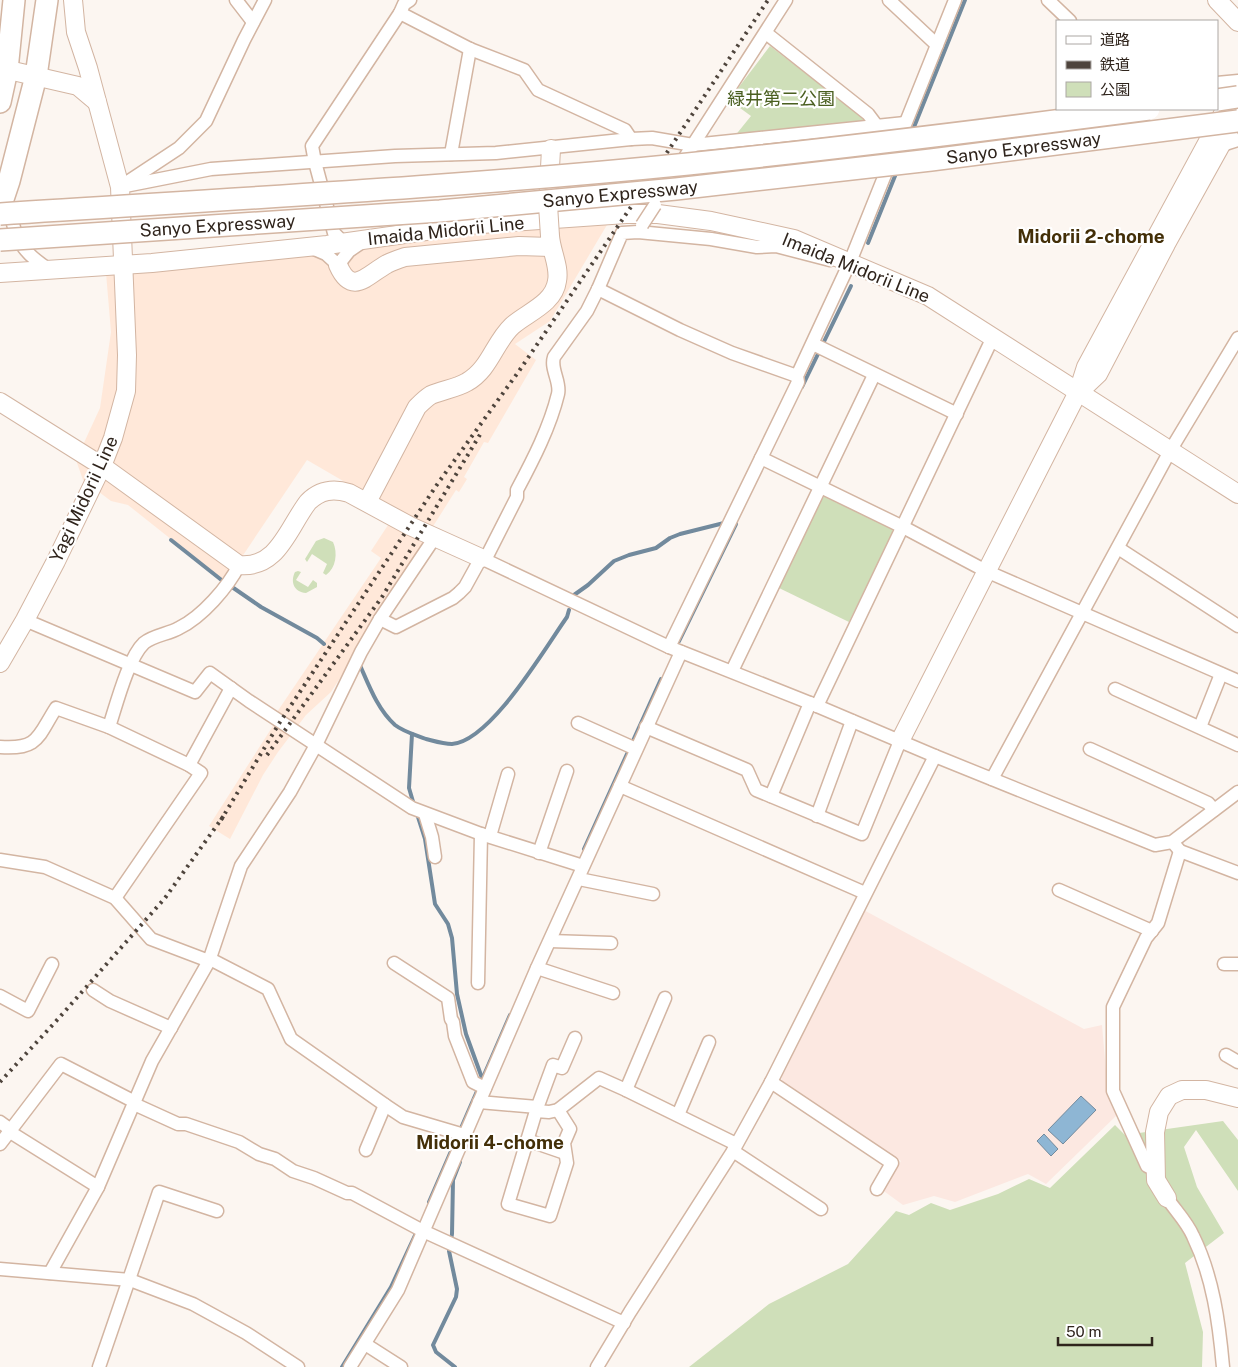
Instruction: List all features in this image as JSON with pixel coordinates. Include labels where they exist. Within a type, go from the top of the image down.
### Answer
[{"type":"highway","points":[[0,102],[14,0]]},
{"type":"highway","points":[[0,208],[36,76],[47,0]]},
{"type":"highway","points":[[1218,100],[1238,97]]},
{"type":"highway","name":"Sanyo Expressway","points":[[0,214],[437,185],[687,164],[928,138],[1141,110]]},
{"type":"highway","name":"Sanyo Expressway","points":[[0,240],[430,212],[666,190],[932,160],[1238,121]]},
{"type":"highway","points":[[4,190],[245,198]]},
{"type":"street","name":"Yagi Midorii Line","points":[[0,663],[25,620],[102,466],[113,438],[126,391],[127,355],[120,187],[76,32],[73,0]]},
{"type":"street","points":[[236,0],[253,22]]},
{"type":"street","points":[[120,187],[179,148],[206,121],[220,88],[265,0]]},
{"type":"street","points":[[640,228],[786,0]]},
{"type":"street","points":[[889,0],[937,45]]},
{"type":"street","points":[[350,1367],[398,1290],[537,968],[646,727],[675,649],[761,458],[798,382],[797,376],[850,262],[956,0]]},
{"type":"street","points":[[1048,0],[1069,20]]},
{"type":"street","points":[[1217,0],[1238,22]]},
{"type":"street","points":[[335,240],[312,146],[404,4],[470,49],[524,70],[538,90],[625,130],[631,139]]},
{"type":"street","points":[[766,33],[868,114],[876,126]]},
{"type":"street","points":[[451,154],[470,49]]},
{"type":"street","points":[[4,69],[78,86],[97,102]]},
{"type":"street","points":[[1218,83],[1238,81]]},
{"type":"street","points":[[1222,142],[1238,86]]},
{"type":"street","points":[[646,727],[747,770],[756,790],[862,834],[900,741],[1078,392],[1086,367],[1238,114]]},
{"type":"street","points":[[120,187],[211,169],[395,156],[496,153],[551,149],[631,139],[652,138],[692,145],[905,124]]},
{"type":"street","points":[[367,502],[416,407],[430,396],[467,383],[482,371],[511,326],[522,317],[535,311],[550,296],[557,283],[557,270],[550,242],[548,205],[551,149]]},
{"type":"street","points":[[4,190],[11,219],[24,250],[35,261],[50,270]]},
{"type":"street","name":"Imaida Midorii Line","points":[[0,273],[123,265],[309,247],[335,240],[364,240],[468,225],[626,214],[658,214],[711,221],[794,239],[928,296],[1238,494]]},
{"type":"street","points":[[380,619],[396,627],[453,598],[465,587],[483,559],[517,497],[517,490],[543,437],[558,393],[552,362],[554,357],[587,311],[622,233],[640,228],[757,247],[776,246],[824,260],[850,262]]},
{"type":"street","points":[[338,265],[348,251],[364,240]]},
{"type":"street","points":[[309,247],[326,254],[338,265],[343,276],[351,282],[360,281],[388,263],[405,256],[550,242]]},
{"type":"street","points":[[598,289],[680,330],[732,353],[797,376]]},
{"type":"street","points":[[771,796],[813,704],[903,527],[993,337]]},
{"type":"street","points":[[992,779],[1080,613],[1118,548],[1170,451],[1234,353],[1238,338]]},
{"type":"street","points":[[813,344],[957,414]]},
{"type":"street","points":[[732,671],[822,487],[874,375]]},
{"type":"street","points":[[0,402],[102,466],[239,565],[256,565],[269,558],[315,495],[325,491],[340,490],[435,537],[675,649],[1155,845],[1172,842],[1238,792]]},
{"type":"street","points":[[761,458],[903,527],[986,571],[1238,681]]},
{"type":"street","points":[[50,1273],[98,1187],[152,1061],[209,960],[241,866],[290,792],[361,652],[380,619],[435,537]]},
{"type":"street","points":[[1118,548],[1238,626]]},
{"type":"street","points":[[109,727],[130,664],[144,644],[180,628],[205,608],[231,580],[239,565]]},
{"type":"street","points":[[25,620],[195,692],[210,673],[249,701],[412,808],[539,853],[583,866]]},
{"type":"street","points":[[1200,728],[1221,674]]},
{"type":"street","points":[[189,765],[231,688]]},
{"type":"street","points":[[1115,689],[1238,745]]},
{"type":"street","points":[[0,747],[23,747],[34,743],[56,708],[109,727],[189,765],[201,774],[115,898]]},
{"type":"street","points":[[817,816],[852,721]]},
{"type":"street","points":[[578,723],[636,749]]},
{"type":"street","points":[[1090,749],[1208,803],[1214,810]]},
{"type":"street","points":[[597,1367],[734,1148],[771,1082],[935,756]]},
{"type":"street","points":[[539,853],[567,771]]},
{"type":"street","points":[[478,983],[486,835],[508,774]]},
{"type":"street","points":[[620,786],[865,893]]},
{"type":"street","points":[[425,814],[432,837],[435,857]]},
{"type":"street","points":[[1172,842],[1180,851],[1238,873]]},
{"type":"street","points":[[1155,1170],[1147,1166],[1113,1090],[1113,1006],[1146,938],[1158,923],[1180,851]]},
{"type":"street","points":[[0,860],[45,867],[115,898],[151,939],[209,960],[268,990],[291,1039],[385,1105],[403,1117],[464,1135]]},
{"type":"street","points":[[579,878],[653,894]]},
{"type":"street","points":[[1059,890],[1152,931]]},
{"type":"street","points":[[550,941],[610,943]]},
{"type":"street","points":[[394,963],[448,998],[451,1018],[454,1022],[455,1036],[473,1082],[485,1088]]},
{"type":"street","points":[[0,996],[28,1011],[52,964]]},
{"type":"street","points":[[1224,964],[1238,964]]},
{"type":"street","points":[[537,968],[614,993]]},
{"type":"street","points":[[94,990],[110,1001],[171,1028]]},
{"type":"street","points":[[626,1090],[665,998]]},
{"type":"street","points":[[558,1110],[570,1129],[564,1143],[567,1163],[550,1216],[508,1204],[536,1109],[553,1065],[562,1068],[575,1038]]},
{"type":"street","points":[[678,1115],[709,1042]]},
{"type":"street","points":[[1226,1055],[1238,1062]]},
{"type":"street","points":[[0,1144],[61,1064],[178,1124],[186,1124],[239,1142],[259,1154],[275,1159],[293,1171],[372,1202],[422,1231],[624,1323]]},
{"type":"street","points":[[479,1102],[549,1112],[558,1110],[599,1078],[678,1115],[734,1148],[822,1209]]},
{"type":"street","points":[[771,1082],[892,1163],[877,1189]]},
{"type":"street","points":[[1222,1367],[1215,1304],[1208,1272],[1193,1234],[1156,1180],[1155,1132],[1159,1112],[1169,1096],[1182,1090],[1206,1090],[1238,1098]]},
{"type":"street","points":[[366,1150],[385,1105]]},
{"type":"street","points":[[0,1122],[29,1145],[98,1187]]},
{"type":"street","points":[[527,1140],[565,1153]]},
{"type":"street","points":[[100,1367],[159,1192],[217,1211]]},
{"type":"street","points":[[0,1269],[130,1280],[193,1304],[246,1333],[298,1367]]},
{"type":"street","points":[[365,1344],[401,1367]]},
{"type":"shaded area","points":[[617,208],[550,321],[515,344],[536,360],[488,443],[484,442],[464,477],[467,479],[459,492],[456,490],[425,539],[426,546],[331,692],[306,715],[278,752],[263,775],[230,839],[209,826],[278,718],[275,715],[381,558],[371,551],[390,522],[407,518],[307,460],[225,582],[128,505],[111,501],[83,480],[76,460],[100,408],[111,332],[105,261]]},
{"type":"shaded area","points":[[860,908],[1084,1029],[1102,1025],[1108,1094],[1117,1115],[1046,1184],[1028,1174],[955,1202],[934,1196],[903,1205],[881,1189],[901,1161],[783,1085],[781,1075]]},
{"type":"green space","name":"緑井第二公園","points":[[770,46],[861,116],[866,125],[734,137],[751,116],[729,100]]},
{"type":"green space","points":[[826,496],[892,528],[893,533],[849,622],[779,588],[822,498]]},
{"type":"green space","points":[[324,538],[333,542],[335,551],[334,564],[326,575],[323,573],[327,564],[312,554],[307,562],[305,559],[316,541]]},
{"type":"green space","points":[[295,572],[301,572],[296,580],[308,587],[313,580],[317,583],[317,587],[306,593],[296,589],[293,579]]},
{"type":"green space","points":[[1223,1121],[1238,1140],[1238,1191],[1196,1130],[1184,1147],[1197,1187],[1224,1233],[1185,1263],[1203,1332],[1202,1367],[689,1367],[769,1304],[848,1264],[896,1211],[909,1215],[931,1203],[950,1210],[998,1194],[1029,1179],[1050,1188],[1115,1125],[1125,1135]]},
{"type":"water","points":[[1081,1096],[1096,1110],[1063,1144],[1048,1130]]},
{"type":"water","points":[[1044,1134],[1058,1149],[1051,1156],[1037,1141]]},
{"type":"waterway","points":[[912,132],[965,0]]},
{"type":"waterway","points":[[868,243],[897,171]]},
{"type":"waterway","points":[[802,387],[851,286]]},
{"type":"waterway","points":[[574,595],[614,561],[656,548],[670,538],[680,534],[724,523]]},
{"type":"waterway","points":[[679,641],[736,524]]},
{"type":"waterway","points":[[171,540],[224,582]]},
{"type":"waterway","points":[[232,587],[261,607],[317,638],[324,644]]},
{"type":"waterway","points":[[359,663],[378,704],[395,725],[426,739],[452,744],[467,739],[500,711],[531,670],[567,617],[569,610]]},
{"type":"waterway","points":[[584,849],[661,679]]},
{"type":"waterway","points":[[412,734],[409,788],[414,805]]},
{"type":"waterway","points":[[417,814],[425,839],[435,904],[448,924],[452,938],[457,994],[466,1034],[482,1078]]},
{"type":"waterway","points":[[429,1202],[510,1015]]},
{"type":"waterway","points":[[455,1367],[436,1352],[433,1345],[456,1297],[457,1289],[449,1251],[452,1234],[453,1180],[460,1162]]},
{"type":"waterway","points":[[342,1367],[391,1287],[417,1231]]},
{"type":"railway","points":[[221,820],[280,722],[436,486],[519,371],[633,204],[768,0]]},
{"type":"railway","points":[[267,755],[382,597],[481,433]]},
{"type":"railway","points":[[0,1082],[165,898],[225,814]]},
{"type":"district","name":"Midorii 2-chome","points":[[1091,236]]},
{"type":"district","name":"Midorii 4-chome","points":[[490,1142]]}]
